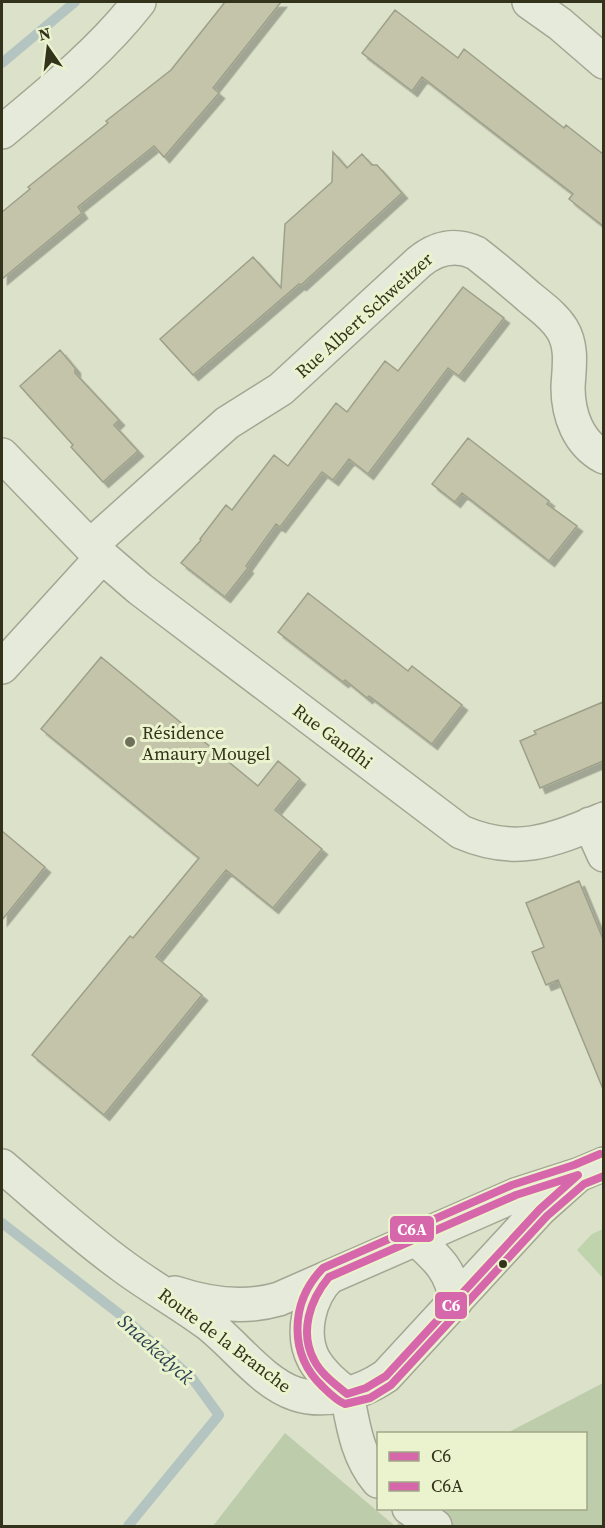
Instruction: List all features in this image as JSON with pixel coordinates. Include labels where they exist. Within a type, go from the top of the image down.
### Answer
[{"type":"street","points":[[2,132],[77,70],[118,28],[139,2]]},
{"type":"street","points":[[529,2],[560,24],[603,62]]},
{"type":"street","name":"Rue Albert Schweitzer","points":[[2,667],[96,551],[226,423],[281,389],[419,262],[428,255],[447,248],[467,249],[476,253],[547,312],[563,330],[570,354],[568,389],[575,426],[588,446],[603,457]]},
{"type":"street","name":"Rue Gandhi","points":[[2,455],[96,551],[159,603],[461,832],[491,842],[527,844],[543,842],[597,822]]},
{"type":"street","points":[[597,822],[603,855]]},
{"type":"street","name":"Route de la Branche","points":[[2,1166],[124,1268],[209,1324],[283,1388],[307,1397],[347,1394],[366,1388],[386,1376],[540,1209],[591,1169]]},
{"type":"street","name":"Route de la Branche","points":[[141,1278],[169,1291],[197,1300],[238,1304],[266,1303],[516,1195],[591,1169]]},
{"type":"street","points":[[415,1238],[438,1259],[451,1277],[456,1302]]},
{"type":"street","name":"Route de la Branche","points":[[329,1277],[317,1291],[311,1307],[307,1330],[308,1340],[310,1350],[321,1370],[347,1394]]},
{"type":"street","points":[[347,1394],[359,1448],[377,1480]]},
{"type":"street","points":[[410,1510],[435,1527]]},
{"type":"green space","points":[[603,1229],[603,1278],[577,1250],[592,1234]]},
{"type":"green space","points":[[603,1383],[603,1526],[396,1526],[409,1510],[587,1510],[587,1432],[509,1432]]},
{"type":"green space","points":[[285,1433],[395,1526],[213,1526]]},
{"type":"building","points":[[225,2],[281,2],[213,88],[219,93],[164,157],[154,146],[78,207],[82,213],[2,279],[2,212],[30,189],[28,187],[108,123],[106,121],[171,70]]},
{"type":"building","points":[[395,10],[458,58],[464,49],[564,128],[566,125],[603,154],[603,226],[569,199],[573,194],[422,77],[412,91],[362,53]]},
{"type":"building","points":[[333,152],[347,168],[362,154],[372,165],[377,165],[402,193],[301,285],[299,284],[193,375],[160,339],[253,257],[281,288],[285,224],[332,182]]},
{"type":"building","points":[[463,287],[504,318],[459,376],[448,368],[368,474],[349,459],[333,480],[322,472],[280,527],[276,524],[246,566],[248,568],[225,597],[181,563],[226,505],[232,510],[274,455],[288,466],[336,403],[347,412],[385,361],[398,371]]},
{"type":"building","points":[[60,350],[75,368],[75,373],[119,420],[114,425],[138,451],[103,482],[20,386]]},
{"type":"building","points":[[468,438],[549,501],[547,504],[577,526],[549,561],[462,493],[455,502],[432,484]]},
{"type":"building","points":[[308,593],[408,671],[412,666],[462,705],[432,744],[369,696],[367,698],[345,680],[343,682],[278,632]]},
{"type":"building","points":[[101,657],[258,786],[278,761],[300,779],[275,810],[322,849],[273,908],[226,870],[156,957],[202,995],[104,1115],[32,1055],[130,936],[133,938],[199,858],[41,729]]},
{"type":"building","points":[[603,702],[603,761],[540,788],[520,741],[536,734],[534,731]]},
{"type":"building","points":[[2,831],[45,867],[2,920]]},
{"type":"building","points":[[579,881],[603,939],[603,1089],[558,980],[546,985],[532,952],[544,947],[526,903]]},
{"type":"waterway","name":"Snaekedyck","points":[[2,63],[75,2]]},
{"type":"waterway","name":"Snaekedyck","points":[[2,1223],[122,1316],[192,1378],[219,1415],[128,1526]]},
{"type":"transit line","name":"C6A","points":[[600,1154],[512,1185],[323,1268],[304,1296],[299,1312],[299,1344],[312,1374],[330,1394],[345,1404],[370,1398],[391,1385],[547,1216],[584,1184],[604,1176]]},
{"type":"transit line","name":"C6","points":[[578,1175],[540,1209],[386,1376],[366,1388],[347,1394],[320,1370],[310,1349],[307,1327],[312,1306],[329,1277],[516,1195],[578,1175]]},
{"type":"place","name":"Résidence Amaury Mougel","points":[[130,742]]}]
